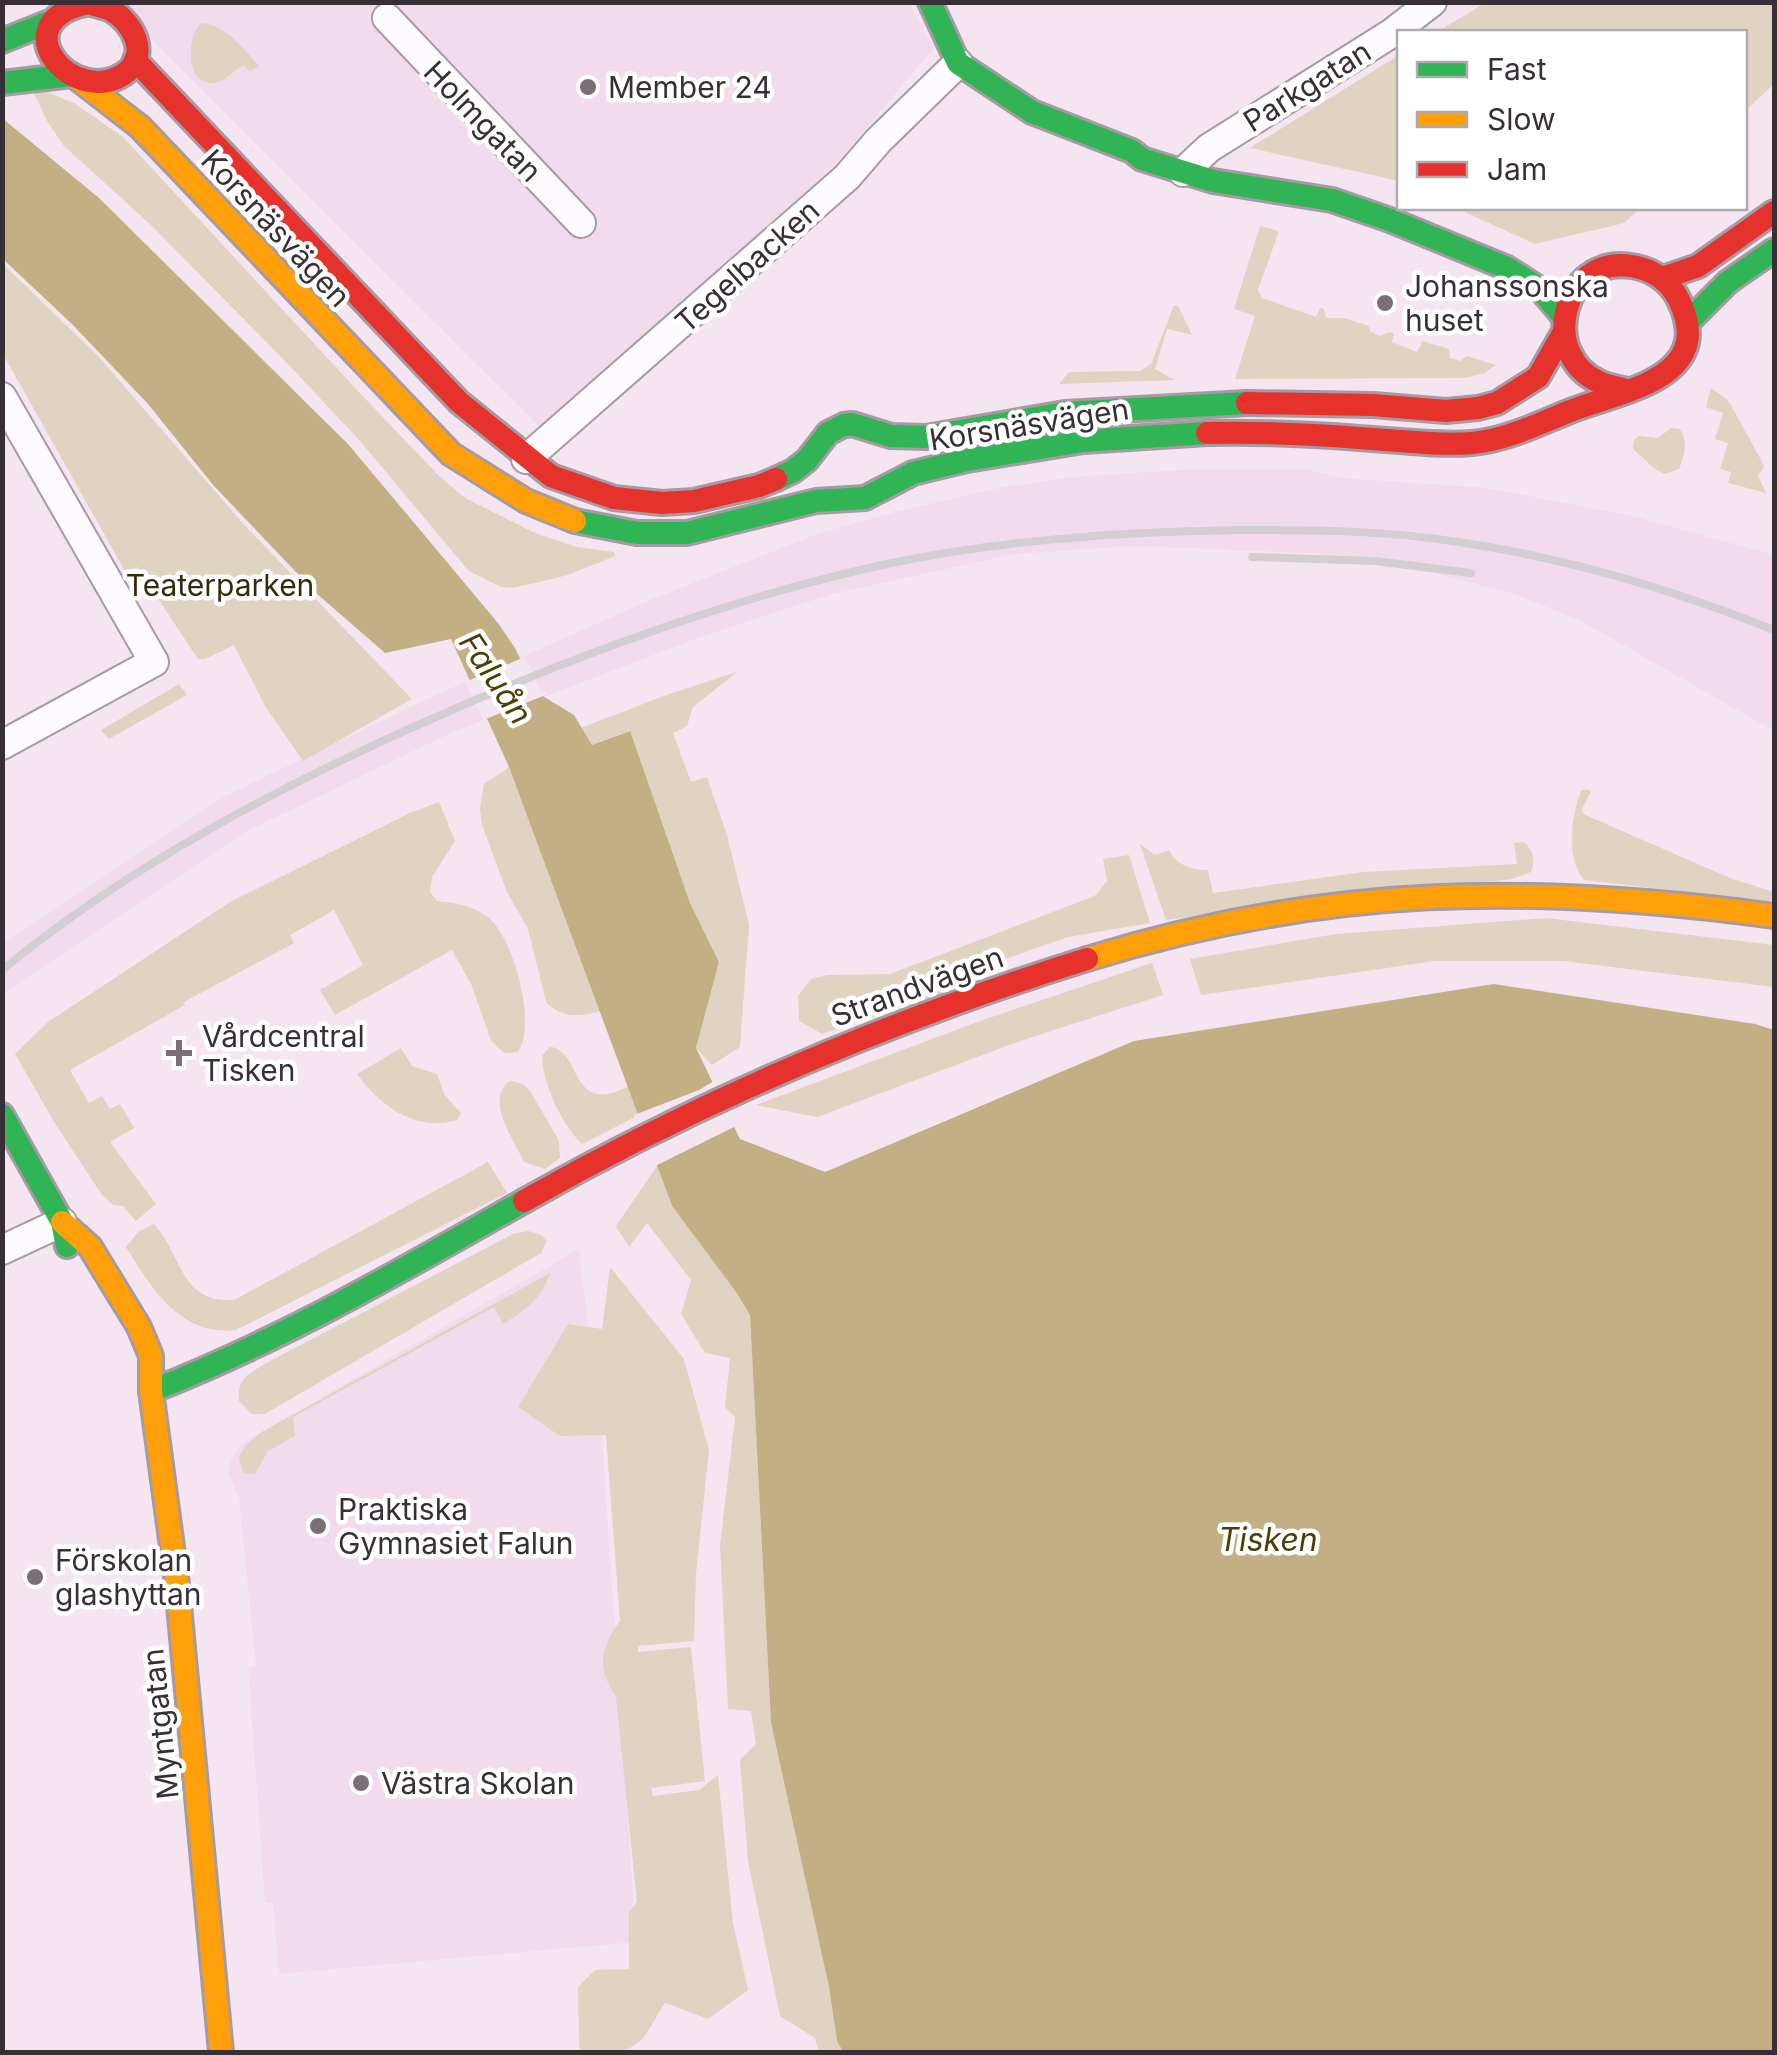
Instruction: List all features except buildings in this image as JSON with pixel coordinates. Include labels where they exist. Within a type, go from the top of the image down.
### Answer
[{"type":"street","points":[[930,2],[958,63],[1032,112],[1132,151],[1142,160],[1187,168],[1231,184],[1332,200],[1507,268],[1540,289],[1563,326],[1568,354],[1592,381],[1628,390],[1652,384],[1672,369],[1686,342],[1687,323],[1680,298],[1663,278],[1645,268],[1507,268]]},
{"type":"street","points":[[2,40],[43,15],[75,3],[106,7],[127,20],[138,42],[135,60],[116,79],[105,82],[75,77],[2,83]]},
{"type":"street","name":"Parkgatan","points":[[1187,168],[1209,148],[1392,33],[1426,4]]},
{"type":"street","points":[[43,15],[45,54],[75,77]]},
{"type":"street","name":"Holmgatan","points":[[387,18],[580,223]]},
{"type":"street","name":"Korsnäsvägen","points":[[135,60],[460,402],[552,476],[614,498],[694,502],[733,494],[776,479],[807,460],[822,441],[844,425],[852,424],[890,436],[926,437],[1066,413],[1212,402],[1373,405],[1446,411],[1478,408],[1497,402],[1538,378],[1563,326]]},
{"type":"street","name":"Tegelbacken","points":[[526,458],[847,177],[958,63]]},
{"type":"street","name":"Korsnäsvägen","points":[[75,77],[140,128],[451,454],[532,507],[584,525],[665,534],[738,525],[812,502],[869,498],[892,482],[978,458],[1132,437],[1264,432],[1432,442],[1484,441],[1522,431],[1628,390]]},
{"type":"street","points":[[1663,278],[1698,266],[1774,212]]},
{"type":"street","points":[[1687,323],[1728,282],[1774,250]]},
{"type":"street","points":[[1563,326],[1577,286],[1604,268]]},
{"type":"street","points":[[2,397],[154,662],[2,745]]},
{"type":"street","points":[[822,441],[816,460],[820,479],[831,492],[849,499]]},
{"type":"street","points":[[497,486],[526,458]]},
{"type":"street","name":"Strandvägen","points":[[151,1391],[219,1367],[282,1338],[523,1200],[637,1140],[799,1063],[1142,940],[1279,910],[1425,895],[1505,892],[1681,903],[1774,916]]},
{"type":"street","name":"Myntgatan","points":[[2,1114],[62,1222],[69,1256],[78,1271]]},
{"type":"street","points":[[2,1250],[62,1222]]},
{"type":"street","name":"Myntgatan","points":[[62,1222],[90,1247],[140,1327],[151,1356],[151,1391],[177,1584],[221,2052]]},
{"type":"street","points":[[128,1363],[151,1391]]},
{"type":"shaded area","points":[[115,3],[909,3],[934,48],[841,158],[548,435]]},
{"type":"shaded area","points":[[1199,469],[1304,469],[1343,478],[1487,488],[1633,516],[1774,555],[1774,731],[1581,621],[1514,594],[1439,574],[1310,553],[1135,546],[1015,554],[832,594],[700,637],[453,732],[245,832],[3,994],[3,944],[225,796],[438,694],[650,600],[820,533],[899,511],[1003,487],[1082,476]]},
{"type":"shaded area","points":[[579,1249],[602,1436],[636,1942],[279,1974],[273,1903],[265,1903],[248,1668],[256,1666],[239,1500],[228,1470],[234,1453],[244,1442]]},
{"type":"green space","points":[[1485,3],[1774,3],[1774,84],[1747,109],[1747,30],[1440,30]]},
{"type":"green space","points":[[201,23],[226,33],[259,66],[250,72],[244,65],[214,83],[201,80],[192,65],[191,46]]},
{"type":"green space","points":[[1397,56],[1397,181],[1250,148]]},
{"type":"green space","points":[[32,89],[74,103],[123,137],[356,389],[465,498],[535,533],[577,547],[614,552],[615,556],[568,575],[513,588],[501,587],[469,571],[360,441],[286,362],[151,225],[64,146]]},
{"type":"green space","points":[[1460,210],[1638,210],[1624,223],[1535,244]]},
{"type":"green space","points":[[1260,226],[1279,231],[1258,290],[1262,298],[1316,317],[1320,308],[1324,309],[1326,318],[1344,318],[1369,326],[1379,336],[1390,332],[1394,334],[1392,342],[1417,352],[1423,341],[1449,349],[1450,358],[1460,361],[1467,356],[1496,365],[1465,378],[1235,379],[1255,316],[1234,309]]},
{"type":"green space","name":"Teaterparken","points":[[3,264],[98,356],[246,527],[412,699],[303,761],[265,706],[234,645],[198,659],[137,567],[126,573],[3,354]]},
{"type":"green space","points":[[1174,305],[1192,335],[1167,329],[1155,369],[1175,380],[1059,384],[1069,372],[1140,371],[1151,364]]},
{"type":"green space","points":[[1711,388],[1728,400],[1761,460],[1764,467],[1758,476],[1766,493],[1728,483],[1731,472],[1720,469],[1728,443],[1715,439],[1723,413],[1706,407]]},
{"type":"green space","points":[[1671,428],[1680,429],[1685,448],[1679,469],[1665,474],[1633,449],[1634,440],[1639,436],[1658,438]]},
{"type":"green space","points":[[737,672],[693,707],[687,726],[673,733],[691,782],[707,777],[727,835],[749,925],[740,1047],[712,1065],[696,1048],[719,962],[690,903],[629,731],[592,745],[581,728]]},
{"type":"green space","points":[[179,684],[187,695],[109,739],[101,730]]},
{"type":"green space","points":[[509,767],[601,1011],[572,1015],[546,1002],[528,929],[507,892],[482,825],[484,784]]},
{"type":"green space","points":[[1581,791],[1591,791],[1583,814],[1730,878],[1774,892],[1774,902],[1584,880],[1575,861],[1572,837],[1578,801]]},
{"type":"green space","points":[[439,802],[455,841],[432,877],[430,892],[437,901],[484,914],[507,944],[524,1003],[525,1023],[518,1052],[504,1053],[491,1041],[472,986],[452,950],[335,1015],[320,990],[363,965],[334,910],[290,935],[294,943],[70,1070],[89,1103],[102,1096],[110,1109],[120,1104],[134,1128],[110,1142],[156,1204],[136,1221],[123,1206],[113,1205],[102,1195],[56,1125],[15,1054],[48,1022],[230,902]]},
{"type":"green space","points":[[1523,842],[1531,851],[1533,868],[1512,879],[1166,920],[1140,844],[1155,855],[1169,850],[1185,866],[1208,870],[1213,893],[1364,872],[1517,864],[1514,843]]},
{"type":"green space","points":[[1129,855],[1150,923],[1068,937],[1005,959],[943,993],[822,1034],[799,1021],[798,996],[811,979],[890,974],[1087,899],[1096,895],[1107,881],[1103,859]]},
{"type":"green space","points":[[1546,918],[1774,945],[1774,987],[1563,961],[1435,961],[1201,995],[1190,959],[1336,934]]},
{"type":"green space","points":[[1152,963],[1163,995],[1023,1040],[817,1117],[756,1105],[980,1021]]},
{"type":"green space","points":[[550,1047],[567,1058],[586,1088],[596,1094],[610,1094],[629,1086],[639,1115],[582,1144],[567,1125],[550,1091],[542,1056]]},
{"type":"green space","points":[[401,1048],[412,1066],[437,1074],[444,1094],[461,1113],[457,1120],[427,1123],[401,1114],[377,1097],[357,1074]]},
{"type":"green space","points":[[510,1081],[529,1089],[559,1141],[560,1158],[545,1169],[524,1162],[503,1120],[500,1099]]},
{"type":"green space","points":[[488,1162],[507,1193],[236,1330],[199,1326],[184,1318],[157,1293],[126,1247],[138,1232],[154,1224],[192,1286],[216,1299],[234,1300]]},
{"type":"green space","points":[[657,1166],[672,1206],[750,1315],[771,1723],[829,1987],[837,2041],[843,2052],[819,2052],[815,2038],[780,2016],[748,1861],[740,1760],[756,1744],[751,1711],[728,1709],[720,1546],[735,1417],[725,1407],[730,1358],[705,1353],[681,1314],[691,1280],[647,1223],[629,1247],[616,1226]]},
{"type":"green space","points":[[528,1231],[547,1241],[541,1253],[265,1414],[252,1414],[239,1401],[240,1386],[257,1369],[513,1234]]},
{"type":"green space","points":[[610,1267],[684,1359],[709,1450],[696,1574],[694,1641],[638,1646],[638,1652],[691,1647],[705,1781],[651,1788],[653,1796],[699,1790],[718,1775],[733,1923],[748,1990],[708,2019],[665,2003],[636,2045],[594,2052],[579,2048],[578,1987],[595,1970],[629,1969],[629,1912],[637,1902],[616,1697],[603,1668],[604,1650],[620,1621],[606,1435],[560,1436],[518,1407],[568,1324],[602,1329]]},
{"type":"green space","points":[[550,1273],[532,1303],[503,1324],[494,1307],[293,1417],[295,1436],[268,1451],[255,1474],[243,1473],[239,1457],[260,1433]]},
{"type":"water","name":"Tisken","points":[[2,118],[99,198],[348,444],[498,623],[536,692],[574,715],[592,745],[630,731],[690,903],[719,962],[696,1048],[740,1139],[825,1172],[1134,1041],[1494,984],[1774,1030],[1774,2052],[843,2052],[837,2041],[829,1987],[771,1723],[750,1315],[672,1206],[509,767],[451,639],[385,653],[316,593],[214,486],[148,404],[6,262],[2,255]]},
{"type":"pier","points":[[525,657],[540,689],[548,694],[483,720],[465,682]]},
{"type":"pier","points":[[717,1079],[738,1125],[653,1167],[634,1115]]},
{"type":"railway","points":[[2,970],[158,859],[270,796],[385,740],[548,670],[659,629],[771,593],[926,556],[1015,543],[1149,533],[1264,530],[1388,534],[1480,545],[1566,563],[1651,586],[1774,630]]},
{"type":"railway","points":[[1252,557],[1375,561],[1471,573]]},
{"type":"traffic: fast","points":[[930,2],[958,63],[1032,112],[1132,151],[1142,159],[1213,181],[1332,200],[1390,220],[1507,268],[1540,289],[1563,316]]},
{"type":"traffic: fast","points":[[2,41],[47,23]]},
{"type":"traffic: fast","points":[[2,83],[72,75]]},
{"type":"traffic: fast","points":[[1687,323],[1728,282],[1774,250]]},
{"type":"traffic: fast","points":[[776,479],[807,460],[828,433],[844,425],[891,436],[926,437],[1065,413],[1247,403]]},
{"type":"traffic: fast","points":[[575,521],[637,533],[687,533],[816,501],[865,498],[913,473],[967,460],[1083,441],[1207,433]]},
{"type":"traffic: fast","points":[[2,1115],[62,1222],[67,1246]]},
{"type":"traffic: fast","points":[[151,1391],[294,1327],[524,1201]]},
{"type":"traffic: slow","points":[[78,79],[140,127],[451,454],[526,501],[575,521]]},
{"type":"traffic: slow","points":[[1087,959],[1261,916],[1428,897],[1597,898],[1774,916]]},
{"type":"traffic: slow","points":[[62,1222],[90,1247],[139,1327],[151,1356],[151,1391],[177,1584],[221,2052]]},
{"type":"traffic: jam","points":[[88,3],[119,15],[132,31],[138,49],[132,67],[104,81],[84,80],[67,71],[54,58],[47,43],[49,27],[62,13],[88,3]]},
{"type":"traffic: jam","points":[[135,60],[459,402],[551,476],[614,498],[662,503],[694,501],[776,479]]},
{"type":"traffic: jam","points":[[1663,278],[1698,266],[1774,212]]},
{"type":"traffic: jam","points":[[1207,433],[1472,443],[1511,435],[1638,387],[1675,364],[1685,347],[1687,326],[1679,300],[1660,277],[1631,266],[1608,267],[1589,276],[1575,290],[1564,330],[1569,351],[1580,369],[1599,382],[1628,390]]},
{"type":"traffic: jam","points":[[1247,403],[1373,405],[1446,411],[1478,408],[1497,403],[1538,377],[1562,335]]},
{"type":"traffic: jam","points":[[524,1201],[660,1129],[799,1065],[942,1008],[1087,959]]},
{"type":"place","name":"Member 24","points":[[588,87]]},
{"type":"place","name":"Johanssonska huset","points":[[1385,303]]},
{"type":"place","name":"Vårdcentral Tisken","points":[[179,1053]]},
{"type":"place","name":"Praktiska Gymnasiet Falun","points":[[318,1526]]},
{"type":"place","name":"Förskolan glashyttan","points":[[35,1577]]},
{"type":"place","name":"Västra Skolan","points":[[361,1783]]},
{"type":"water label","name":"Faluån","points":[[496,678]]}]
